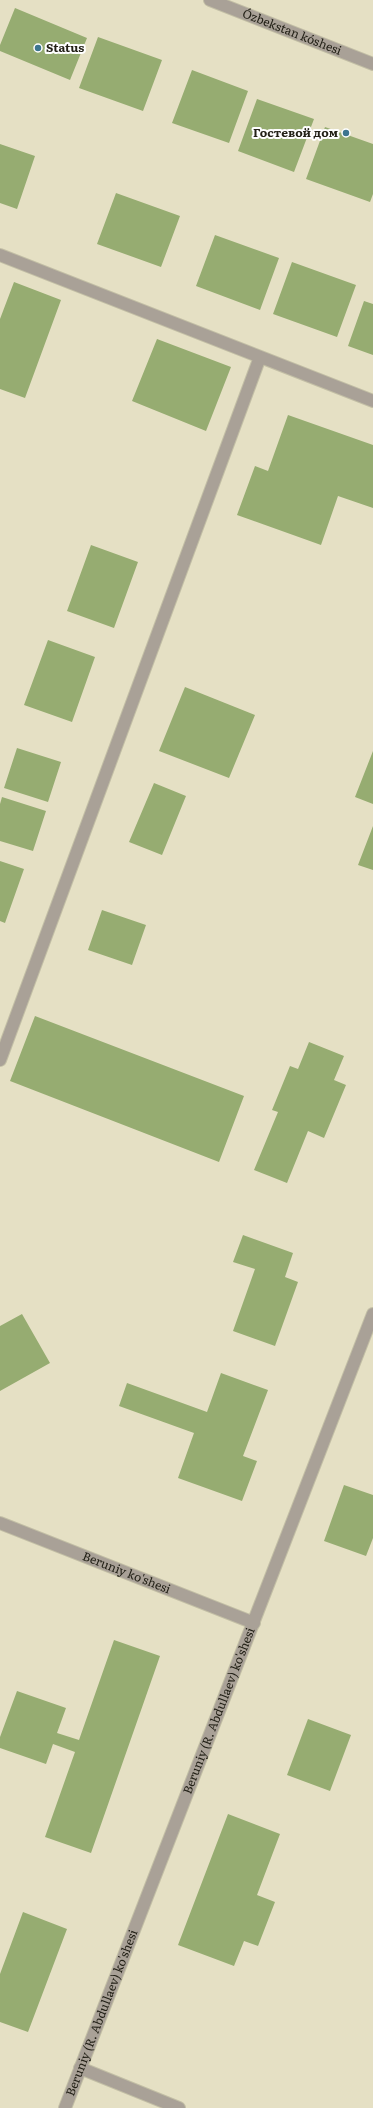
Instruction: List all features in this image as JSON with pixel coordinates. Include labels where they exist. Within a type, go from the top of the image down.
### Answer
[{"type":"street","name":"Ózbekstan kóshesi","points":[[210,0],[373,64]]},
{"type":"street","points":[[0,255],[373,401]]},
{"type":"street","points":[[0,1060],[260,357]]},
{"type":"street","name":"Beruniy (R. Abdullaev) ko'shesi","points":[[65,2108],[373,1314]]},
{"type":"street","name":"Beruniy ko'shesi","points":[[0,1523],[254,1623]]},
{"type":"street","points":[[80,2068],[179,2108]]},
{"type":"building","points":[[15,8],[87,38],[70,80],[0,51],[0,45]]},
{"type":"building","points":[[98,37],[162,60],[143,111],[79,88]]},
{"type":"building","points":[[192,70],[248,91],[229,143],[172,123]]},
{"type":"building","points":[[257,99],[314,119],[294,172],[238,151]]},
{"type":"building","points":[[325,127],[373,144],[373,194],[370,202],[306,179]]},
{"type":"building","points":[[0,144],[35,156],[17,209],[0,203]]},
{"type":"building","points":[[116,193],[180,216],[161,267],[97,244]]},
{"type":"building","points":[[215,235],[279,258],[260,310],[196,286]]},
{"type":"building","points":[[292,262],[356,285],[337,337],[273,314]]},
{"type":"building","points":[[14,282],[61,300],[25,398],[0,389],[0,319]]},
{"type":"building","points":[[364,301],[373,304],[373,355],[348,346]]},
{"type":"building","points":[[157,339],[231,367],[206,431],[132,401]]},
{"type":"building","points":[[288,415],[373,445],[373,508],[338,496],[321,545],[237,515],[255,466],[268,471]]},
{"type":"building","points":[[91,545],[138,562],[114,628],[67,611]]},
{"type":"building","points":[[48,640],[95,657],[72,722],[24,705]]},
{"type":"building","points":[[185,687],[255,715],[229,778],[159,751]]},
{"type":"building","points":[[17,748],[61,762],[48,802],[4,788]]},
{"type":"building","points":[[373,751],[373,804],[355,797]]},
{"type":"building","points":[[154,783],[186,796],[162,855],[129,842]]},
{"type":"building","points":[[2,797],[46,811],[33,851],[0,841],[0,804]]},
{"type":"building","points":[[373,826],[373,870],[358,865]]},
{"type":"building","points":[[0,861],[24,869],[5,923],[0,921]]},
{"type":"building","points":[[102,910],[146,925],[132,965],[88,950]]},
{"type":"building","points":[[35,1016],[244,1096],[219,1162],[10,1081]]},
{"type":"building","points":[[309,1042],[344,1056],[334,1080],[346,1085],[324,1138],[308,1131],[287,1183],[254,1170],[278,1112],[272,1110],[290,1066],[298,1069]]},
{"type":"building","points":[[243,1235],[293,1253],[285,1277],[298,1282],[275,1346],[233,1331],[255,1269],[233,1262]]},
{"type":"building","points":[[22,1314],[50,1363],[0,1391],[0,1326]]},
{"type":"building","points":[[221,1373],[268,1390],[243,1456],[257,1461],[242,1501],[178,1478],[194,1433],[119,1406],[127,1383],[207,1412]]},
{"type":"building","points":[[344,1485],[373,1495],[373,1538],[366,1556],[324,1541]]},
{"type":"building","points":[[114,1640],[160,1656],[91,1853],[45,1837],[75,1752],[53,1744],[46,1764],[0,1748],[0,1737],[17,1691],[66,1708],[57,1733],[79,1740]]},
{"type":"building","points":[[308,1719],[351,1735],[330,1791],[287,1775]]},
{"type":"building","points":[[228,1814],[280,1834],[257,1895],[275,1902],[258,1946],[244,1941],[234,1966],[178,1945]]},
{"type":"building","points":[[23,1912],[67,1929],[28,2032],[0,2022],[0,1974]]},
{"type":"place","name":"Status","points":[[38,48]]},
{"type":"place","name":"Гостевой дом","points":[[346,133]]}]
